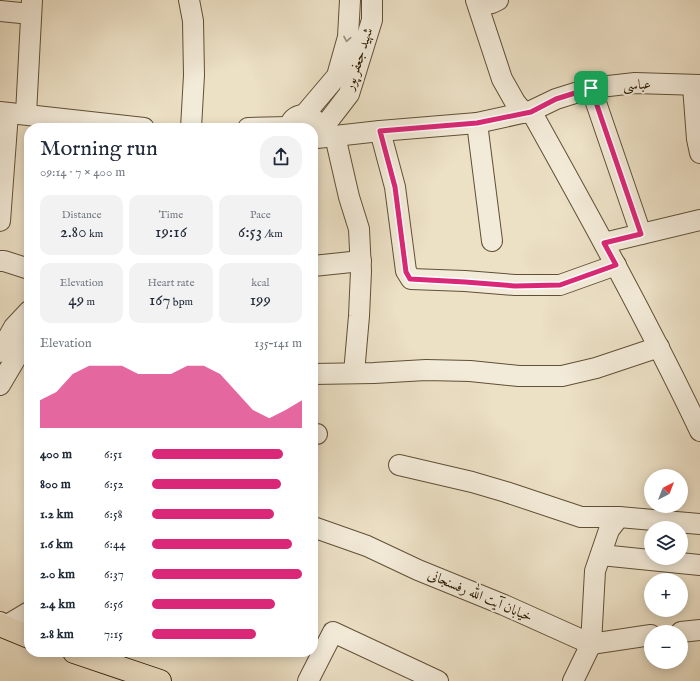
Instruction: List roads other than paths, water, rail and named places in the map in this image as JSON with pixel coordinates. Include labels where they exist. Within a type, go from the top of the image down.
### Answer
[{"type":"main road","points":[[1,625],[24,635]]},
{"type":"main road","points":[[89,657],[160,681]]},
{"type":"street","points":[[189,0],[193,21],[194,75],[191,123]]},
{"type":"street","name":"شهید جعفر پور","points":[[291,123],[297,116],[304,115],[337,76],[348,37],[350,0]]},
{"type":"street","name":"شهید جعفر پور","points":[[321,137],[349,94],[372,20],[372,0]]},
{"type":"street","points":[[498,0],[492,3],[477,3],[502,79],[515,102],[527,112],[604,243],[678,385],[700,431]]},
{"type":"street","points":[[0,11],[31,7],[11,113],[0,221]]},
{"type":"street","name":"عباسی","points":[[321,137],[477,123],[527,112],[556,99],[591,88],[635,83],[696,85]]},
{"type":"street","points":[[696,85],[697,139],[700,153]]},
{"type":"street","points":[[591,88],[641,234]]},
{"type":"street","points":[[11,113],[100,123]]},
{"type":"street","points":[[304,115],[310,116],[317,123]]},
{"type":"street","points":[[477,123],[492,241]]},
{"type":"street","points":[[318,125],[321,137],[349,197],[359,229],[361,261],[359,316],[354,373]]},
{"type":"street","points":[[380,131],[395,187],[406,272],[410,279],[515,286],[560,285],[616,265]]},
{"type":"street","points":[[604,243],[700,220]]},
{"type":"street","points":[[0,261],[24,267]]},
{"type":"street","points":[[318,265],[361,261]]},
{"type":"street","points":[[14,362],[14,328],[24,317]]},
{"type":"street","points":[[0,385],[24,345]]},
{"type":"street","points":[[318,374],[426,370],[470,371],[519,376],[562,376],[596,368],[658,347]]},
{"type":"street","points":[[400,465],[479,484],[581,517],[619,517],[700,524]]},
{"type":"street","points":[[573,681],[591,644],[595,571],[609,530],[619,517]]},
{"type":"street","name":"خیابان آیت الله رفسنجانی","points":[[318,529],[367,546],[418,570],[591,644]]},
{"type":"street","points":[[601,555],[700,565]]},
{"type":"street","points":[[1,625],[24,614]]},
{"type":"street","points":[[688,631],[700,630]]},
{"type":"street","points":[[308,681],[333,632],[438,681]]},
{"type":"street","points":[[591,644],[644,636]]}]
